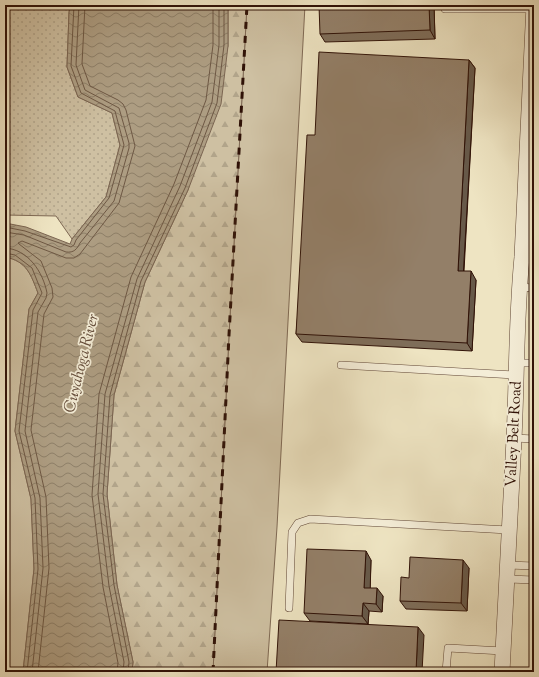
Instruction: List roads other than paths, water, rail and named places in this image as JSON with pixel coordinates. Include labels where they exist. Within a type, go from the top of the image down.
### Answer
[{"type":"street","name":"Valley Belt Road","points":[[502,672],[517,369],[527,288],[534,5]]},
{"type":"lane","points":[[445,9],[534,9]]},
{"type":"lane","points":[[341,365],[517,369],[534,364]]},
{"type":"lane","points":[[514,438],[534,439]]},
{"type":"lane","points":[[289,608],[292,532],[298,523],[310,519],[508,530]]},
{"type":"lane","points":[[507,572],[534,566]]},
{"type":"lane","points":[[507,572],[534,580]]},
{"type":"lane","points":[[446,672],[448,648],[503,651]]},
{"type":"water","name":"Cuyahoga River","points":[[70,5],[228,5],[228,46],[221,104],[188,190],[145,282],[114,395],[107,494],[117,585],[133,662],[132,672],[23,672],[34,569],[31,499],[15,431],[29,309],[38,293],[33,280],[23,265],[5,257],[5,223],[26,227],[70,244],[72,239],[106,197],[120,145],[112,113],[78,97],[67,67]]},
{"type":"railway","points":[[213,672],[247,5]]}]
